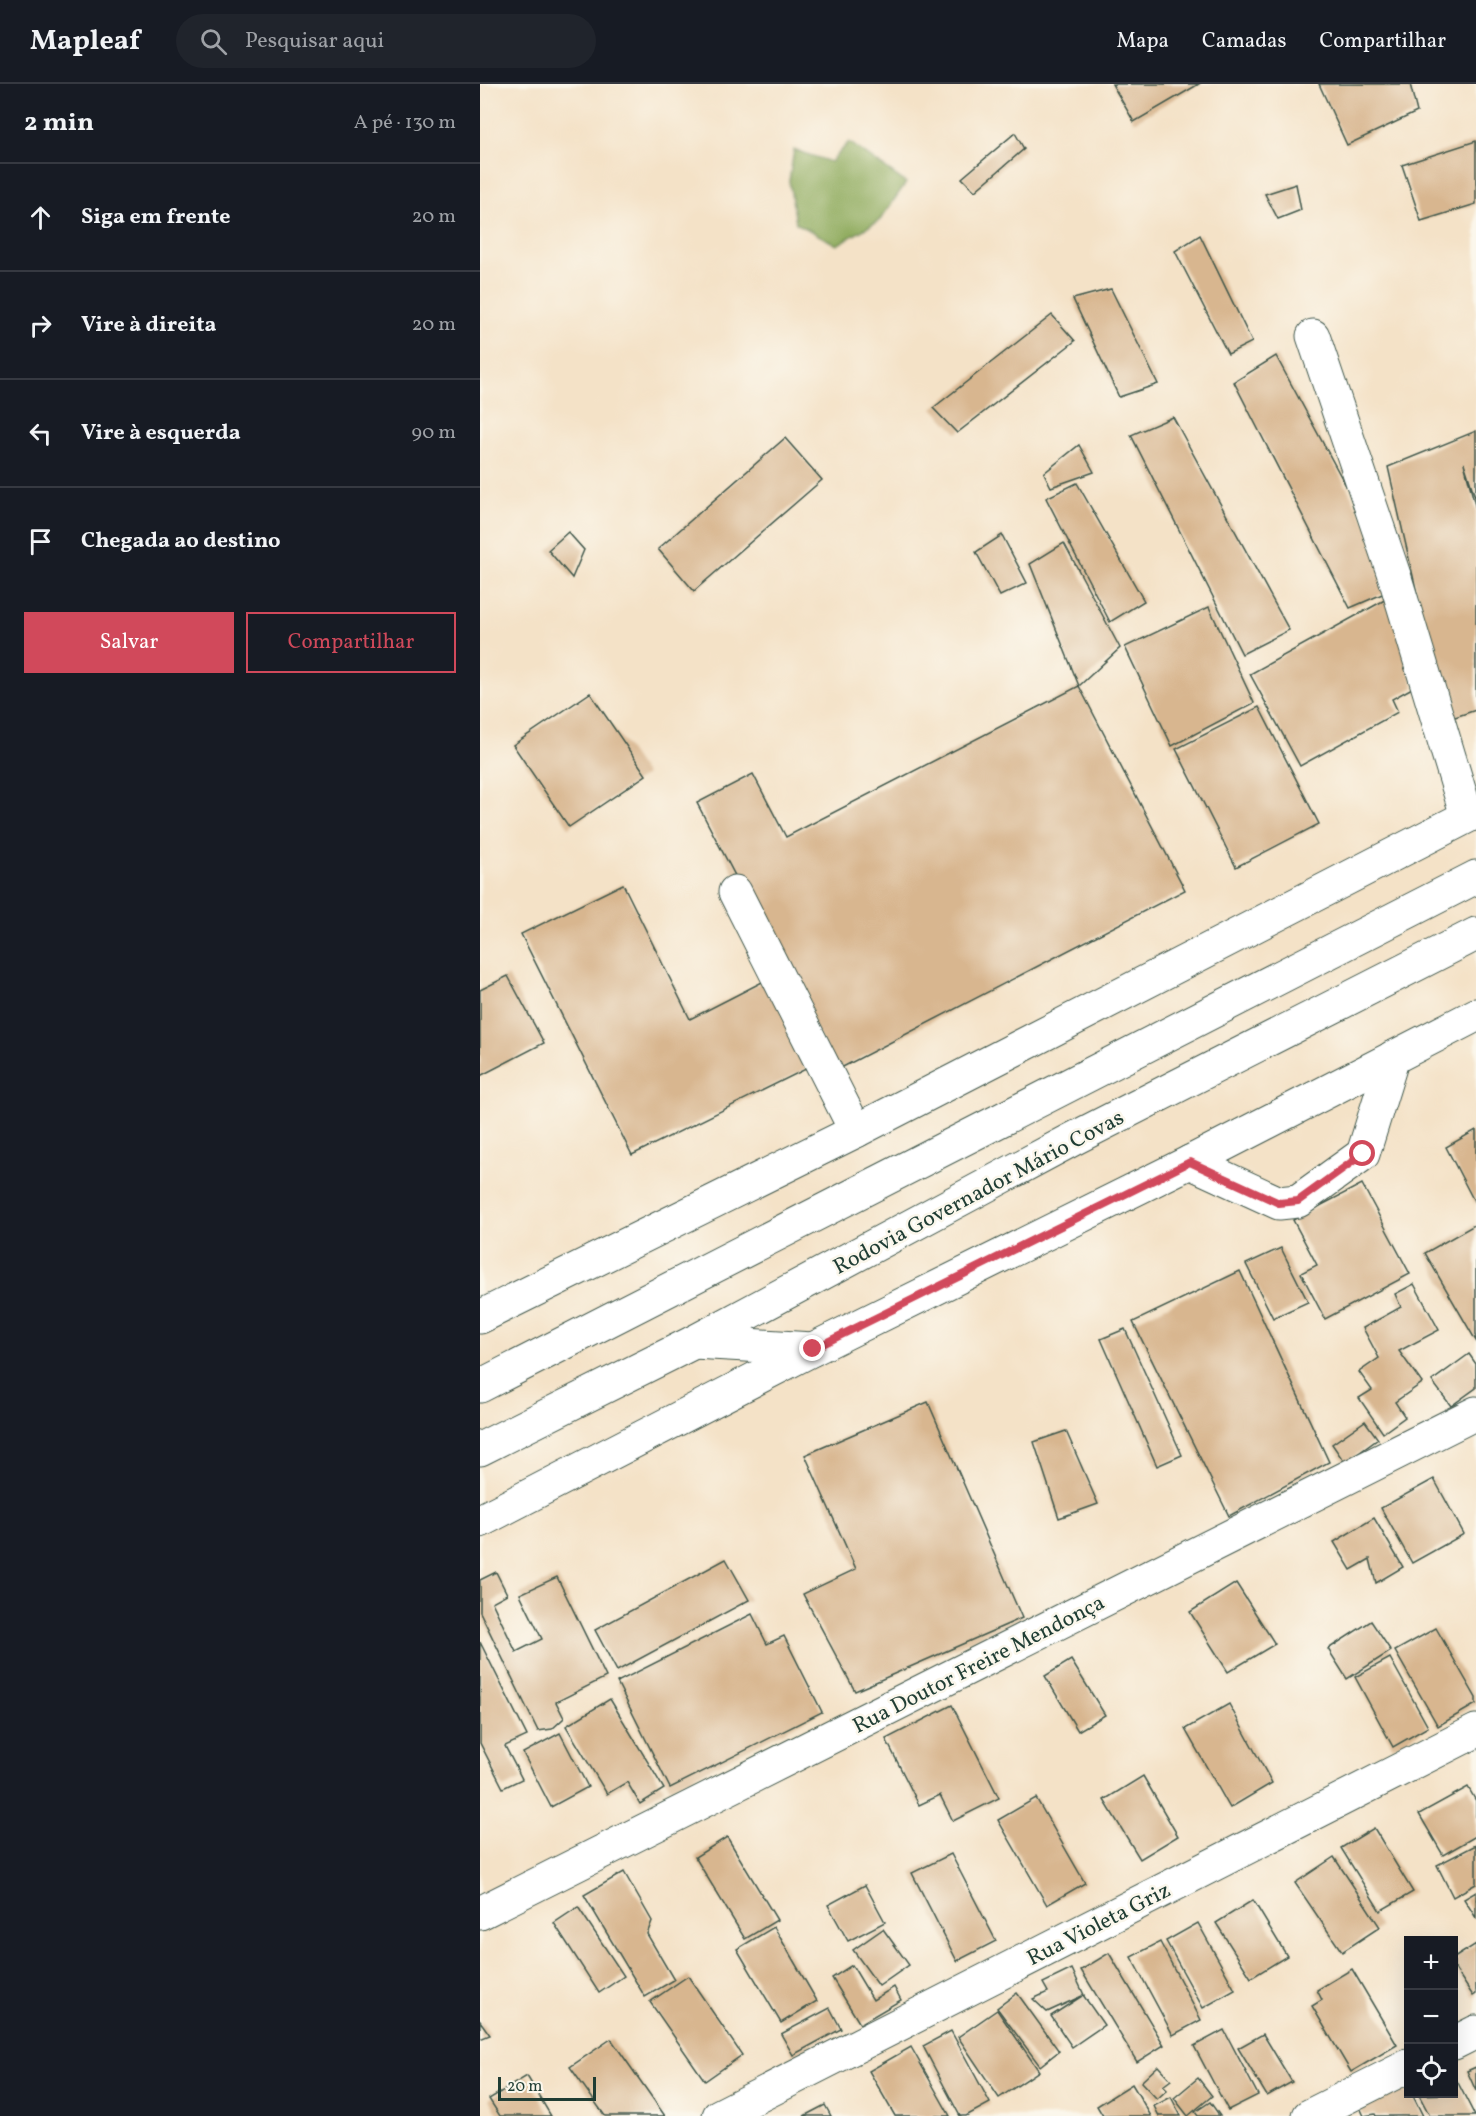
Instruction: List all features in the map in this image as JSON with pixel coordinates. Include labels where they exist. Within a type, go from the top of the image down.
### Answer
[{"type":"main road","points":[[480,1317],[856,1131],[1471,814],[1314,336]]},
{"type":"main road","points":[[480,1386],[1476,877]]},
{"type":"main road","points":[[735,892],[856,1131]]},
{"type":"main road","name":"Rodovia Governador Mário Covas","points":[[480,1449],[694,1342],[1075,1138],[1476,934]]},
{"type":"main road","points":[[480,1521],[813,1349],[1190,1162],[1476,1015]]},
{"type":"main road","points":[[1190,1162],[1279,1203],[1298,1201],[1363,1154],[1393,1057]]},
{"type":"main road","points":[[694,1342],[813,1349]]},
{"type":"main road","name":"Rua Doutor Freire Mendonça","points":[[480,1913],[1476,1413]]},
{"type":"main road","name":"Rua Violeta Griz","points":[[719,2116],[1476,1731]]},
{"type":"main road","points":[[1458,2041],[1476,2032]]},
{"type":"main road","points":[[1309,2116],[1404,2068]]},
{"type":"green space","points":[[849,142],[906,183],[880,220],[837,245],[796,223],[789,181],[794,150],[831,162]]},
{"type":"building","points":[[1112,84],[1199,84],[1134,122]]},
{"type":"building","points":[[1319,84],[1410,84],[1417,112],[1347,145]]},
{"type":"building","points":[[1015,133],[1024,149],[975,191],[962,178]]},
{"type":"building","points":[[1476,141],[1476,204],[1421,221],[1402,165]]},
{"type":"building","points":[[1296,184],[1301,210],[1278,219],[1265,194]]},
{"type":"building","points":[[1200,235],[1252,342],[1228,354],[1175,251]]},
{"type":"building","points":[[1111,289],[1158,384],[1119,397],[1073,299]]},
{"type":"building","points":[[1052,315],[1075,341],[957,433],[933,408]]},
{"type":"building","points":[[1276,356],[1386,560],[1394,589],[1350,608],[1234,382]]},
{"type":"building","points":[[1173,417],[1289,630],[1242,654],[1131,435]]},
{"type":"building","points":[[1476,431],[1476,500],[1464,463],[1476,509],[1476,710],[1446,720],[1388,467]]},
{"type":"building","points":[[785,438],[822,480],[694,591],[658,549]]},
{"type":"building","points":[[1079,445],[1094,472],[1051,487],[1044,473]]},
{"type":"building","points":[[1077,483],[1144,601],[1110,622],[1046,498]]},
{"type":"building","points":[[568,532],[584,550],[572,578],[548,550]]},
{"type":"building","points":[[1002,535],[1027,583],[1000,596],[976,552]]},
{"type":"building","points":[[1064,543],[1120,648],[1079,686],[1030,564]]},
{"type":"building","points":[[1392,596],[1414,687],[1392,699],[1398,712],[1300,766],[1250,674]]},
{"type":"building","points":[[1209,607],[1254,703],[1172,746],[1125,647]]},
{"type":"building","points":[[1079,686],[1185,890],[837,1070],[697,803],[753,774],[786,837]]},
{"type":"building","points":[[590,693],[646,775],[569,827],[513,745]]},
{"type":"building","points":[[1259,707],[1319,824],[1236,867],[1176,749]]},
{"type":"building","points":[[623,884],[690,1019],[768,979],[812,1066],[632,1155],[521,934]]},
{"type":"building","points":[[508,976],[544,1043],[480,1076],[480,990]]},
{"type":"building","points":[[1476,1130],[1476,1205],[1446,1147]]},
{"type":"building","points":[[1362,1184],[1410,1274],[1325,1319],[1301,1273],[1317,1265],[1293,1220]]},
{"type":"building","points":[[1476,1224],[1476,1341],[1425,1253]]},
{"type":"building","points":[[1281,1248],[1308,1302],[1273,1318],[1246,1264]]},
{"type":"building","points":[[1240,1271],[1329,1462],[1229,1516],[1133,1322]]},
{"type":"building","points":[[1414,1284],[1439,1330],[1399,1351],[1422,1383],[1395,1402],[1405,1417],[1383,1433],[1359,1398],[1372,1390],[1359,1372],[1379,1358],[1363,1328],[1401,1307],[1395,1294]]},
{"type":"building","points":[[1125,1329],[1182,1455],[1157,1466],[1101,1339]]},
{"type":"building","points":[[1469,1354],[1476,1364],[1476,1388],[1451,1406],[1432,1381]]},
{"type":"building","points":[[928,1402],[1022,1618],[855,1691],[803,1594],[856,1569],[805,1455]]},
{"type":"building","points":[[1365,1421],[1378,1439],[1345,1463],[1332,1444]]},
{"type":"building","points":[[1066,1431],[1098,1504],[1059,1518],[1034,1442]]},
{"type":"building","points":[[1434,1479],[1464,1534],[1412,1563],[1381,1508]]},
{"type":"building","points":[[1374,1518],[1403,1567],[1376,1583],[1370,1559],[1351,1570],[1334,1542]]},
{"type":"building","points":[[726,1559],[749,1600],[617,1671],[595,1630]]},
{"type":"building","points":[[496,1572],[507,1594],[492,1602],[516,1652],[542,1639],[520,1594],[557,1577],[606,1677],[556,1702],[564,1718],[552,1729],[538,1731],[480,1612],[480,1580]]},
{"type":"building","points":[[1236,1583],[1275,1644],[1228,1672],[1190,1612]]},
{"type":"building","points":[[752,1614],[767,1644],[784,1636],[822,1712],[670,1788],[617,1682]]},
{"type":"building","points":[[1371,1621],[1391,1651],[1347,1679],[1328,1649]]},
{"type":"building","points":[[1436,1628],[1476,1698],[1476,1704],[1438,1726],[1395,1651]]},
{"type":"building","points":[[480,1642],[527,1736],[505,1746],[522,1779],[503,1788],[480,1743]]},
{"type":"building","points":[[1390,1658],[1428,1727],[1393,1747],[1355,1677]]},
{"type":"building","points":[[1071,1660],[1105,1715],[1078,1731],[1045,1676]]},
{"type":"building","points":[[610,1699],[664,1789],[640,1804],[627,1782],[607,1794],[566,1726]]},
{"type":"building","points":[[1229,1704],[1272,1783],[1230,1808],[1185,1729]]},
{"type":"building","points":[[952,1705],[999,1798],[953,1821],[940,1795],[919,1805],[886,1739]]},
{"type":"building","points":[[560,1733],[588,1787],[551,1807],[523,1753]]},
{"type":"building","points":[[1143,1776],[1178,1836],[1140,1859],[1104,1800]]},
{"type":"building","points":[[1468,1787],[1476,1801],[1476,1836],[1443,1855],[1419,1814]]},
{"type":"building","points":[[1036,1798],[1085,1883],[1047,1905],[998,1820]]},
{"type":"building","points":[[1374,1828],[1413,1892],[1380,1911],[1341,1848]]},
{"type":"building","points":[[727,1837],[777,1920],[745,1939],[695,1857]]},
{"type":"building","points":[[1476,1845],[1476,1884],[1453,1897],[1437,1865]]},
{"type":"building","points":[[951,1854],[996,1941],[957,1961],[912,1873]]},
{"type":"building","points":[[1334,1857],[1380,1927],[1342,1952],[1295,1883]]},
{"type":"building","points":[[624,1872],[652,1921],[647,1934],[674,1980],[645,1997],[584,1895]]},
{"type":"building","points":[[865,1885],[885,1922],[848,1941],[828,1905]]},
{"type":"building","points":[[1476,1892],[1476,1918],[1464,1899]]},
{"type":"building","points":[[1253,1900],[1287,1956],[1251,1978],[1216,1923]]},
{"type":"building","points":[[578,1907],[624,1976],[599,1993],[554,1923]]},
{"type":"building","points":[[1198,1923],[1235,1990],[1203,2008],[1166,1941]]},
{"type":"building","points":[[774,1927],[817,2001],[781,2023],[737,1949]]},
{"type":"building","points":[[883,1929],[909,1965],[879,1986],[853,1950]]},
{"type":"building","points":[[1160,1942],[1201,2020],[1173,2035],[1131,1957]]},
{"type":"building","points":[[1476,1944],[1476,1994],[1473,1996],[1458,1973],[1458,1955]]},
{"type":"building","points":[[1109,1953],[1164,2045],[1137,2062],[1081,1970]]},
{"type":"building","points":[[852,1965],[873,2000],[894,1987],[901,2000],[860,2024],[832,1978]]},
{"type":"building","points":[[1072,1969],[1083,1995],[1104,2025],[1072,2047],[1051,2016],[1082,1996],[1047,2012],[1033,1999],[1048,1992],[1043,1983]]},
{"type":"building","points":[[1352,1969],[1397,2045],[1351,2072],[1312,2006],[1322,2000],[1317,1990]]},
{"type":"building","points":[[688,1976],[742,2055],[705,2081],[650,2002]]},
{"type":"building","points":[[1017,1993],[1059,2051],[1040,2066],[997,2008]]},
{"type":"building","points":[[830,2008],[841,2029],[793,2055],[781,2034]]},
{"type":"building","points":[[997,2010],[1039,2071],[999,2098],[958,2037]]},
{"type":"building","points":[[480,2021],[490,2035],[480,2039]]},
{"type":"building","points":[[1224,2030],[1258,2095],[1228,2110],[1194,2046]]},
{"type":"building","points":[[951,2031],[990,2103],[966,2116],[960,2116],[923,2046]]},
{"type":"building","points":[[1263,2034],[1292,2082],[1267,2096],[1238,2048]]},
{"type":"building","points":[[611,2039],[665,2116],[605,2116],[570,2067]]},
{"type":"building","points":[[911,2047],[950,2116],[895,2116],[869,2071]]},
{"type":"building","points":[[1158,2066],[1171,2080],[1163,2086],[1167,2090],[1157,2099],[1141,2082]]},
{"type":"building","points":[[1476,2067],[1476,2091],[1467,2071]]},
{"type":"building","points":[[527,2076],[551,2116],[500,2116],[489,2099]]},
{"type":"building","points":[[1198,2078],[1212,2096],[1188,2116],[1174,2098]]},
{"type":"building","points":[[1404,2081],[1404,2098],[1414,2098],[1423,2116],[1376,2116],[1375,2114],[1364,2116],[1358,2103]]},
{"type":"building","points":[[1458,2083],[1475,2116],[1430,2116],[1421,2098],[1458,2098]]},
{"type":"building","points":[[1132,2084],[1151,2116],[1103,2116],[1097,2106]]},
{"type":"building","points":[[1171,2097],[1181,2116],[1159,2116],[1154,2106]]},
{"type":"building","points":[[1210,2102],[1220,2116],[1198,2116],[1195,2112]]},
{"type":"building","points":[[825,2105],[831,2116],[804,2116]]},
{"type":"route","points":[[813,1349],[1190,1162],[1279,1203],[1298,1201],[1363,1154]]}]
